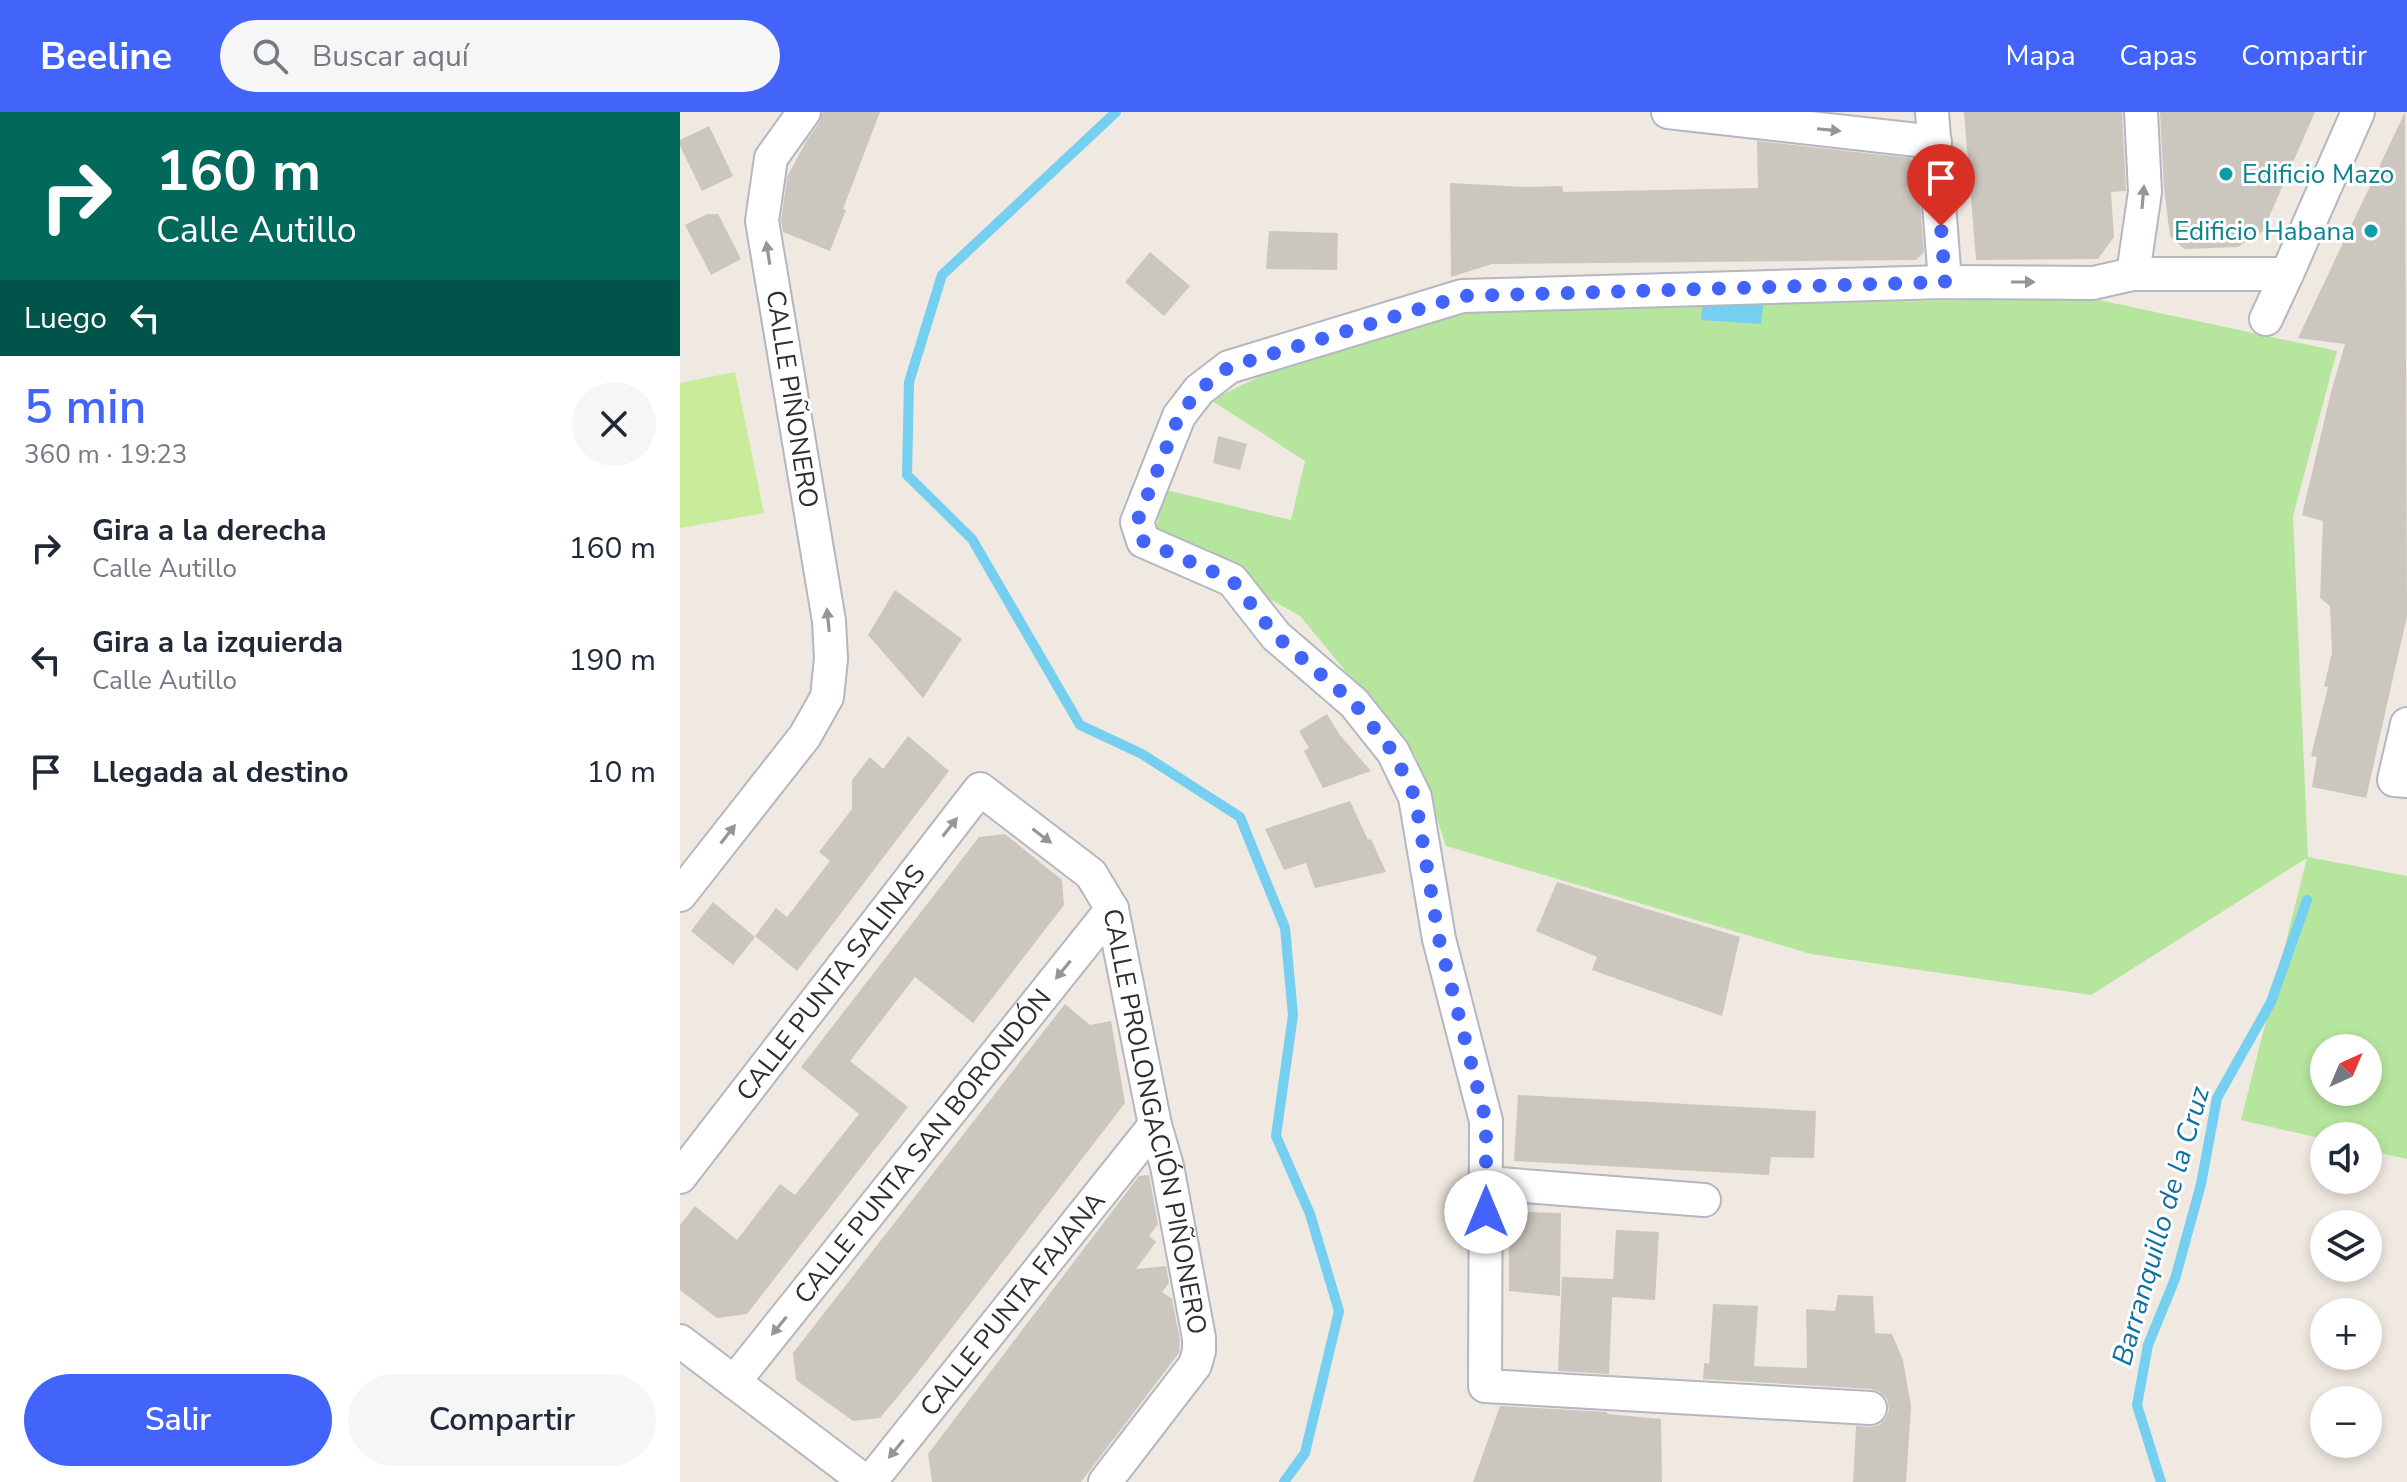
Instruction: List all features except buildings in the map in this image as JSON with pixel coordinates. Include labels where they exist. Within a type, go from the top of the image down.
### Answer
[{"type":"street","name":"CALLE PIÑONERO","points":[[680,895],[805,736],[827,697],[831,659],[829,621],[762,221],[771,158],[804,112]]},
{"type":"street","points":[[2133,274],[2145,192],[2141,112]]},
{"type":"street","points":[[2266,319],[2358,112]]},
{"type":"street","points":[[1686,113],[1934,127],[1945,282]]},
{"type":"street","points":[[1870,1408],[1485,1386],[1486,1121],[1439,939],[1415,797],[1393,752],[1354,703],[1276,636],[1232,580],[1143,541],[1137,522],[1179,416],[1199,390],[1229,367],[1462,296],[1945,282],[2093,283],[2133,274],[2287,274]]},
{"type":"street","points":[[2400,780],[2407,724]]},
{"type":"street","name":"CALLE PROLONGACIÓN PIÑONERO","points":[[980,789],[1091,874],[1112,909],[1155,1125],[1167,1166],[1199,1338],[1195,1365],[1105,1482]]},
{"type":"street","name":"CALLE PUNTA SALINAS","points":[[680,1177],[980,789]]},
{"type":"street","name":"CALLE PUNTA SAN BORONDÓN","points":[[734,1382],[1112,909]]},
{"type":"street","name":"CALLE PUNTA FAJANA","points":[[868,1482],[1155,1125]]},
{"type":"street","points":[[1486,1183],[1704,1200]]},
{"type":"street","points":[[680,1341],[868,1482]]},
{"type":"green space","points":[[2090,298],[2337,351],[2293,516],[2308,857],[2407,876],[2407,1159],[2382,1153],[2382,1122],[2310,1122],[2310,1136],[2241,1120],[2307,858],[2091,995],[1811,954],[1446,846],[1416,756],[1300,616],[1154,534],[1166,490],[1291,520],[1305,461],[1211,400],[1265,374],[1474,309]]},
{"type":"green space","points":[[735,372],[764,513],[680,528],[680,383]]},
{"type":"water","points":[[1704,293],[1764,297],[1761,324],[1701,320]]},
{"type":"waterway","points":[[1116,112],[942,275],[909,382],[907,475],[972,539],[1080,725],[1142,754],[1240,817],[1285,928],[1293,1015],[1276,1136],[1310,1214],[1339,1311],[1305,1453],[1284,1482]]},
{"type":"waterway","name":"Barranquillo de la Cruz","points":[[2161,1482],[2137,1405],[2148,1345],[2175,1279],[2201,1184],[2217,1098],[2271,1002],[2307,900]]},
{"type":"place","name":"Edificio Mazo","points":[[2226,174]]},
{"type":"place","name":"Edificio Habana","points":[[2371,231]]},
{"type":"route","points":[[1486,1212],[1486,1121],[1439,939],[1415,797],[1393,752],[1354,703],[1276,636],[1232,580],[1143,541],[1137,522],[1179,416],[1199,390],[1229,367],[1462,296],[1945,282],[1941,226]]}]
